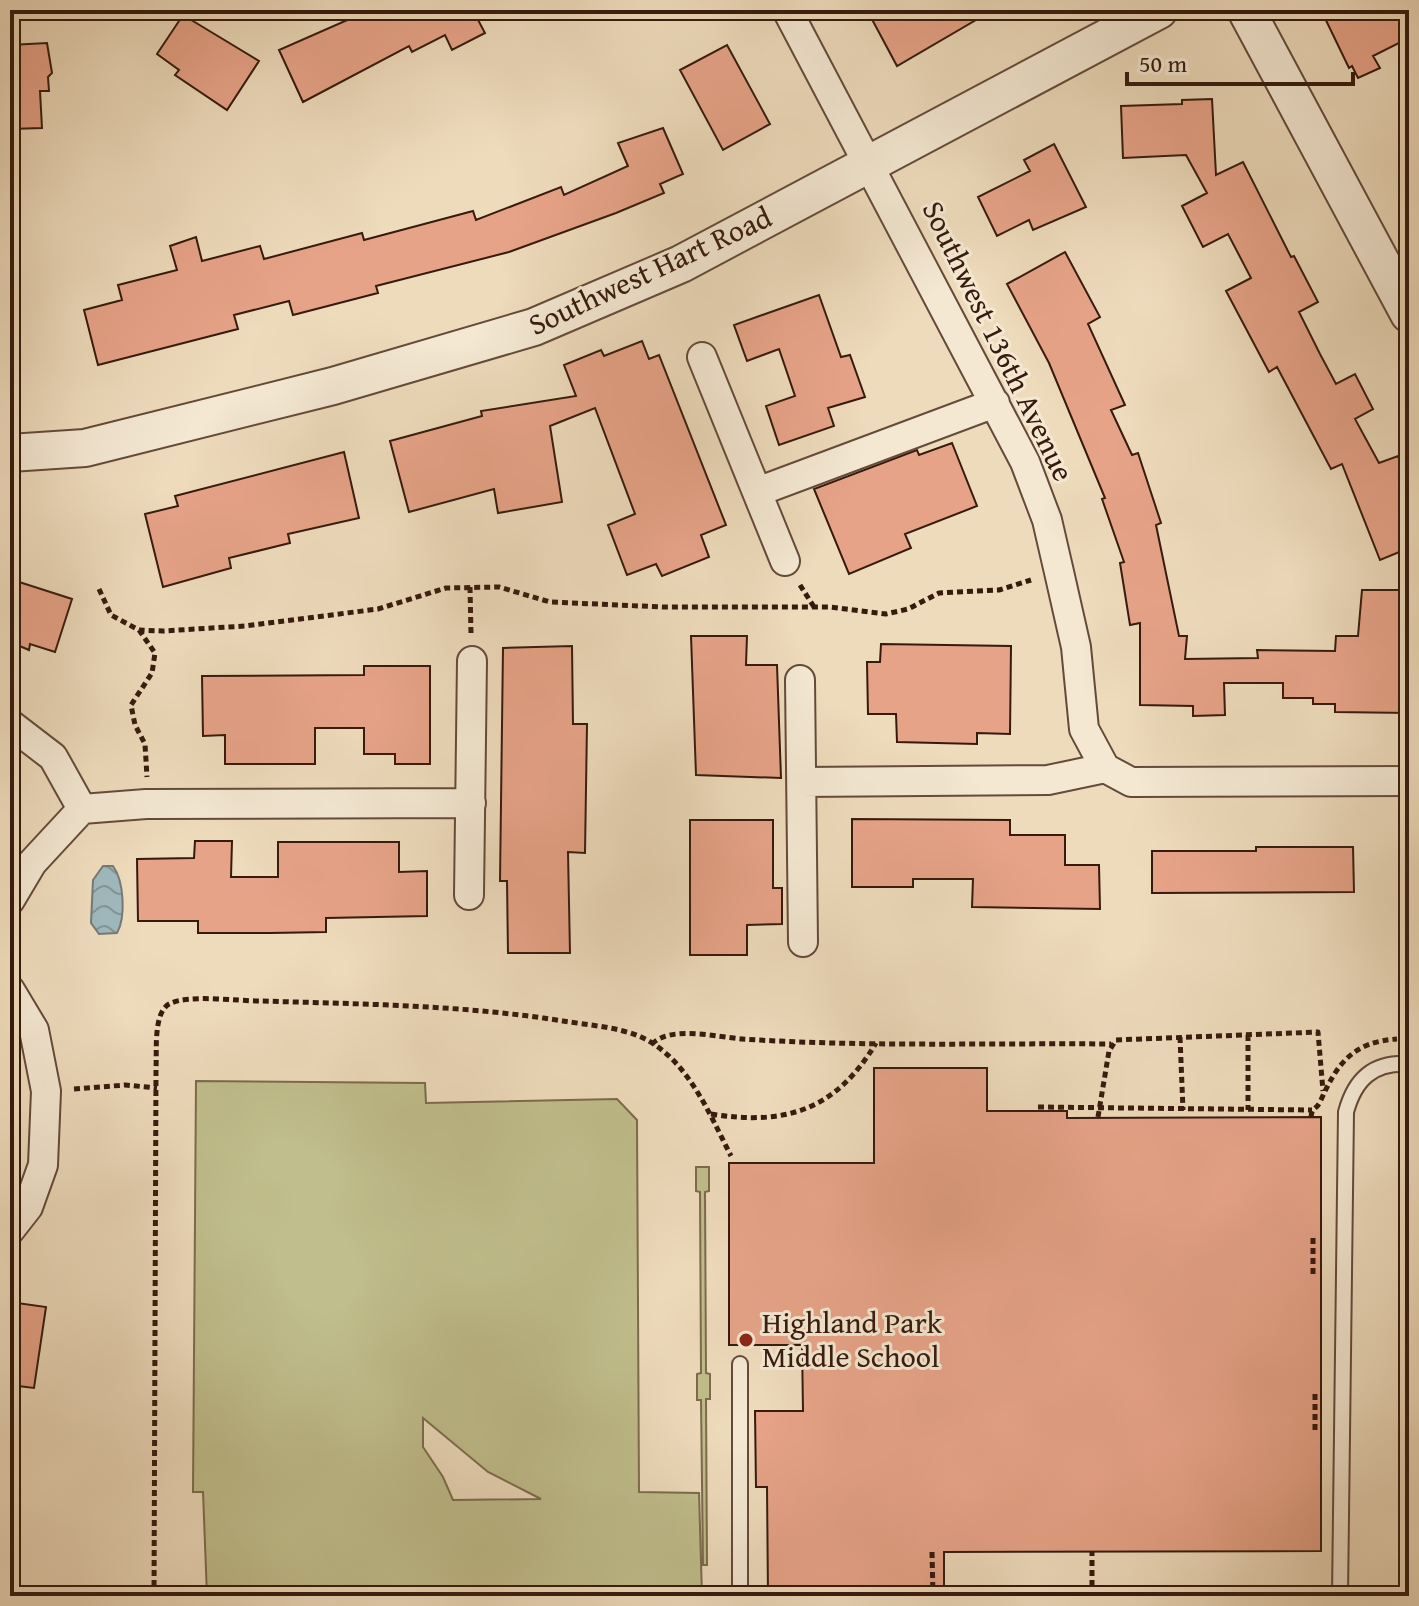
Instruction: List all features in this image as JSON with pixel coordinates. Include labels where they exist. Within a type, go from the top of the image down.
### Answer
[{"type":"street","name":"Southwest 136th Avenue","points":[[787,10],[871,163],[1030,476],[1047,520],[1076,647],[1084,729],[1105,768]]},
{"type":"street","name":"Southwest Hart Road","points":[[10,453],[85,448],[333,386],[534,327],[681,264],[1159,10]]},
{"type":"street","points":[[1246,10],[1407,305]]},
{"type":"street","points":[[702,357],[785,561]]},
{"type":"street","points":[[757,492],[995,403]]},
{"type":"street","points":[[469,895],[472,661]]},
{"type":"street","points":[[800,680],[803,942]]},
{"type":"street","points":[[10,724],[53,757],[82,809]]},
{"type":"street","points":[[802,782],[1048,780],[1105,768],[1131,782],[1409,781]]},
{"type":"street","points":[[10,900],[32,863],[82,809],[146,804],[471,803]]},
{"type":"street","points":[[10,990],[34,1030],[46,1107],[43,1165],[37,1188],[10,1230]]},
{"type":"lane","points":[[1340,1596],[1346,1112],[1352,1090],[1363,1075],[1381,1066],[1409,1064]]},
{"type":"lane","points":[[740,1364],[740,1596]]},
{"type":"path","points":[[139,630],[245,626],[325,616],[378,609],[446,588],[470,587],[499,587],[550,602],[663,607],[814,607],[886,614],[908,609],[939,593],[999,590],[1059,572]]},
{"type":"path","points":[[470,587],[472,661]]},
{"type":"path","points":[[99,589],[111,615],[139,630],[155,653],[152,673],[131,705],[135,725],[145,744],[146,804]]},
{"type":"path","points":[[154,1596],[157,1040],[163,1009],[182,1000],[407,1006],[536,1016],[625,1033],[652,1044],[680,1068],[710,1114],[731,1156]]},
{"type":"path","points":[[652,1044],[665,1036],[686,1035],[780,1042],[1111,1044],[1116,1040],[1318,1032],[1323,1091]]},
{"type":"path","points":[[1248,1035],[1248,1110]]},
{"type":"path","points":[[1180,1037],[1183,1110]]},
{"type":"path","points":[[710,1114],[755,1119],[814,1107],[848,1080],[876,1043]]},
{"type":"path","points":[[1098,1114],[1111,1044]]},
{"type":"path","points":[[98,1087],[157,1088]]},
{"type":"path","points":[[1038,1107],[1098,1114],[1183,1110],[1312,1110]]},
{"type":"path","points":[[1313,1238],[1313,1276]]},
{"type":"path","points":[[1315,1394],[1315,1433]]},
{"type":"path","points":[[1092,1551],[1092,1596]]},
{"type":"path","points":[[932,1552],[933,1596]]},
{"type":"shaded area","points":[[196,1081],[425,1083],[426,1103],[617,1099],[637,1120],[639,1492],[699,1493],[702,1596],[207,1596],[203,1492],[193,1492]],"holes":[[[423,1418],[488,1472],[541,1499],[453,1500],[443,1477],[423,1447]]]},
{"type":"shaded area","points":[[696,1167],[709,1167],[709,1191],[705,1192],[706,1373],[710,1374],[710,1399],[706,1399],[707,1565],[703,1565],[701,1400],[697,1400],[697,1374],[701,1373],[700,1192],[696,1191]]},
{"type":"water","points":[[103,866],[113,866],[121,890],[123,909],[117,933],[99,934],[91,923],[93,880]]},
{"type":"building","points":[[370,10],[493,10],[477,18],[485,33],[452,50],[445,35],[412,52],[409,46],[303,102],[279,50]]},
{"type":"building","points":[[867,10],[993,10],[897,66]]},
{"type":"building","points":[[1321,10],[1403,10],[1409,23],[1409,38],[1373,56],[1380,68],[1358,78],[1352,66],[1349,68]]},
{"type":"building","points":[[183,15],[259,61],[227,110],[175,75],[179,70],[157,54]]},
{"type":"building","points":[[47,43],[52,73],[48,77],[49,91],[40,91],[42,128],[10,129],[10,45]]},
{"type":"building","points":[[727,45],[770,124],[723,150],[680,70]]},
{"type":"building","points":[[1212,99],[1216,175],[1243,162],[1291,257],[1294,256],[1318,302],[1299,312],[1320,354],[1336,384],[1355,374],[1373,409],[1355,419],[1379,463],[1398,456],[1409,483],[1409,548],[1380,560],[1342,464],[1331,469],[1277,367],[1269,372],[1226,291],[1251,278],[1228,234],[1203,247],[1182,206],[1207,193],[1186,155],[1123,158],[1121,106],[1182,104],[1182,100]]},
{"type":"building","points":[[663,128],[683,174],[660,184],[664,193],[509,252],[376,286],[378,293],[293,315],[289,301],[234,315],[238,329],[98,365],[84,310],[122,300],[118,285],[177,270],[170,246],[196,237],[202,261],[260,246],[264,259],[362,233],[364,240],[473,211],[476,220],[561,187],[564,195],[628,166],[618,143]]},
{"type":"building","points":[[1054,144],[1086,207],[1033,230],[1029,220],[997,236],[978,197],[1030,171],[1024,160]]},
{"type":"building","points":[[1065,252],[1100,317],[1088,324],[1125,405],[1111,410],[1132,455],[1138,453],[1161,523],[1156,525],[1179,636],[1187,636],[1185,659],[1258,658],[1257,650],[1335,651],[1336,636],[1358,636],[1362,590],[1409,590],[1409,713],[1335,712],[1335,704],[1313,704],[1313,698],[1283,698],[1283,683],[1224,683],[1225,715],[1193,716],[1193,706],[1140,705],[1140,623],[1130,625],[1120,563],[1124,562],[1102,499],[1105,498],[1049,363],[1007,284]]},
{"type":"building","points":[[819,295],[841,357],[850,355],[865,397],[828,408],[834,426],[779,445],[766,406],[795,396],[779,349],[747,361],[734,325]]},
{"type":"building","points":[[642,341],[649,359],[659,355],[726,525],[701,535],[709,557],[662,576],[656,564],[627,575],[608,525],[635,514],[595,408],[550,426],[562,502],[498,513],[494,489],[409,512],[390,441],[482,416],[481,411],[576,396],[564,365],[601,350],[604,356]]},
{"type":"building","points":[[952,443],[977,506],[905,534],[911,548],[849,574],[814,489],[917,450],[919,455]]},
{"type":"building","points":[[344,452],[359,518],[288,534],[290,543],[229,558],[231,568],[163,587],[145,514],[178,506],[175,496]]},
{"type":"building","points":[[16,581],[72,599],[55,652],[30,644],[29,650],[10,642],[10,598]]},
{"type":"building","points":[[691,636],[747,636],[746,665],[777,665],[781,778],[696,775]]},
{"type":"building","points":[[881,644],[1011,646],[1010,734],[977,733],[977,744],[897,742],[896,714],[868,714],[867,662],[880,662]]},
{"type":"building","points":[[572,646],[573,724],[587,724],[585,853],[568,852],[570,953],[508,953],[507,881],[500,881],[503,648]]},
{"type":"building","points":[[364,666],[430,666],[430,764],[395,764],[395,754],[364,754],[364,728],[315,728],[315,764],[225,764],[225,735],[203,736],[202,676],[364,675]]},
{"type":"building","points":[[852,819],[1010,820],[1010,835],[1065,835],[1065,865],[1099,865],[1100,909],[972,907],[973,879],[913,879],[913,887],[852,887]]},
{"type":"building","points":[[690,820],[773,820],[773,888],[782,888],[782,924],[747,925],[747,955],[690,955]]},
{"type":"building","points":[[195,841],[232,841],[231,877],[278,877],[278,842],[399,842],[399,872],[427,871],[427,916],[326,918],[326,932],[270,933],[198,933],[198,921],[138,921],[137,859],[194,858]]},
{"type":"building","points":[[1256,847],[1353,847],[1354,892],[1152,893],[1152,851],[1256,851]]},
{"type":"building","points":[[874,1068],[987,1068],[987,1111],[1067,1111],[1067,1118],[1321,1117],[1321,1551],[944,1552],[944,1596],[768,1596],[767,1487],[756,1487],[755,1411],[803,1411],[802,1345],[729,1345],[729,1163],[874,1163]]},
{"type":"building","points":[[10,1302],[46,1307],[34,1388],[10,1385]]},
{"type":"place","name":"Highland Park Middle School","points":[[746,1340]]}]
